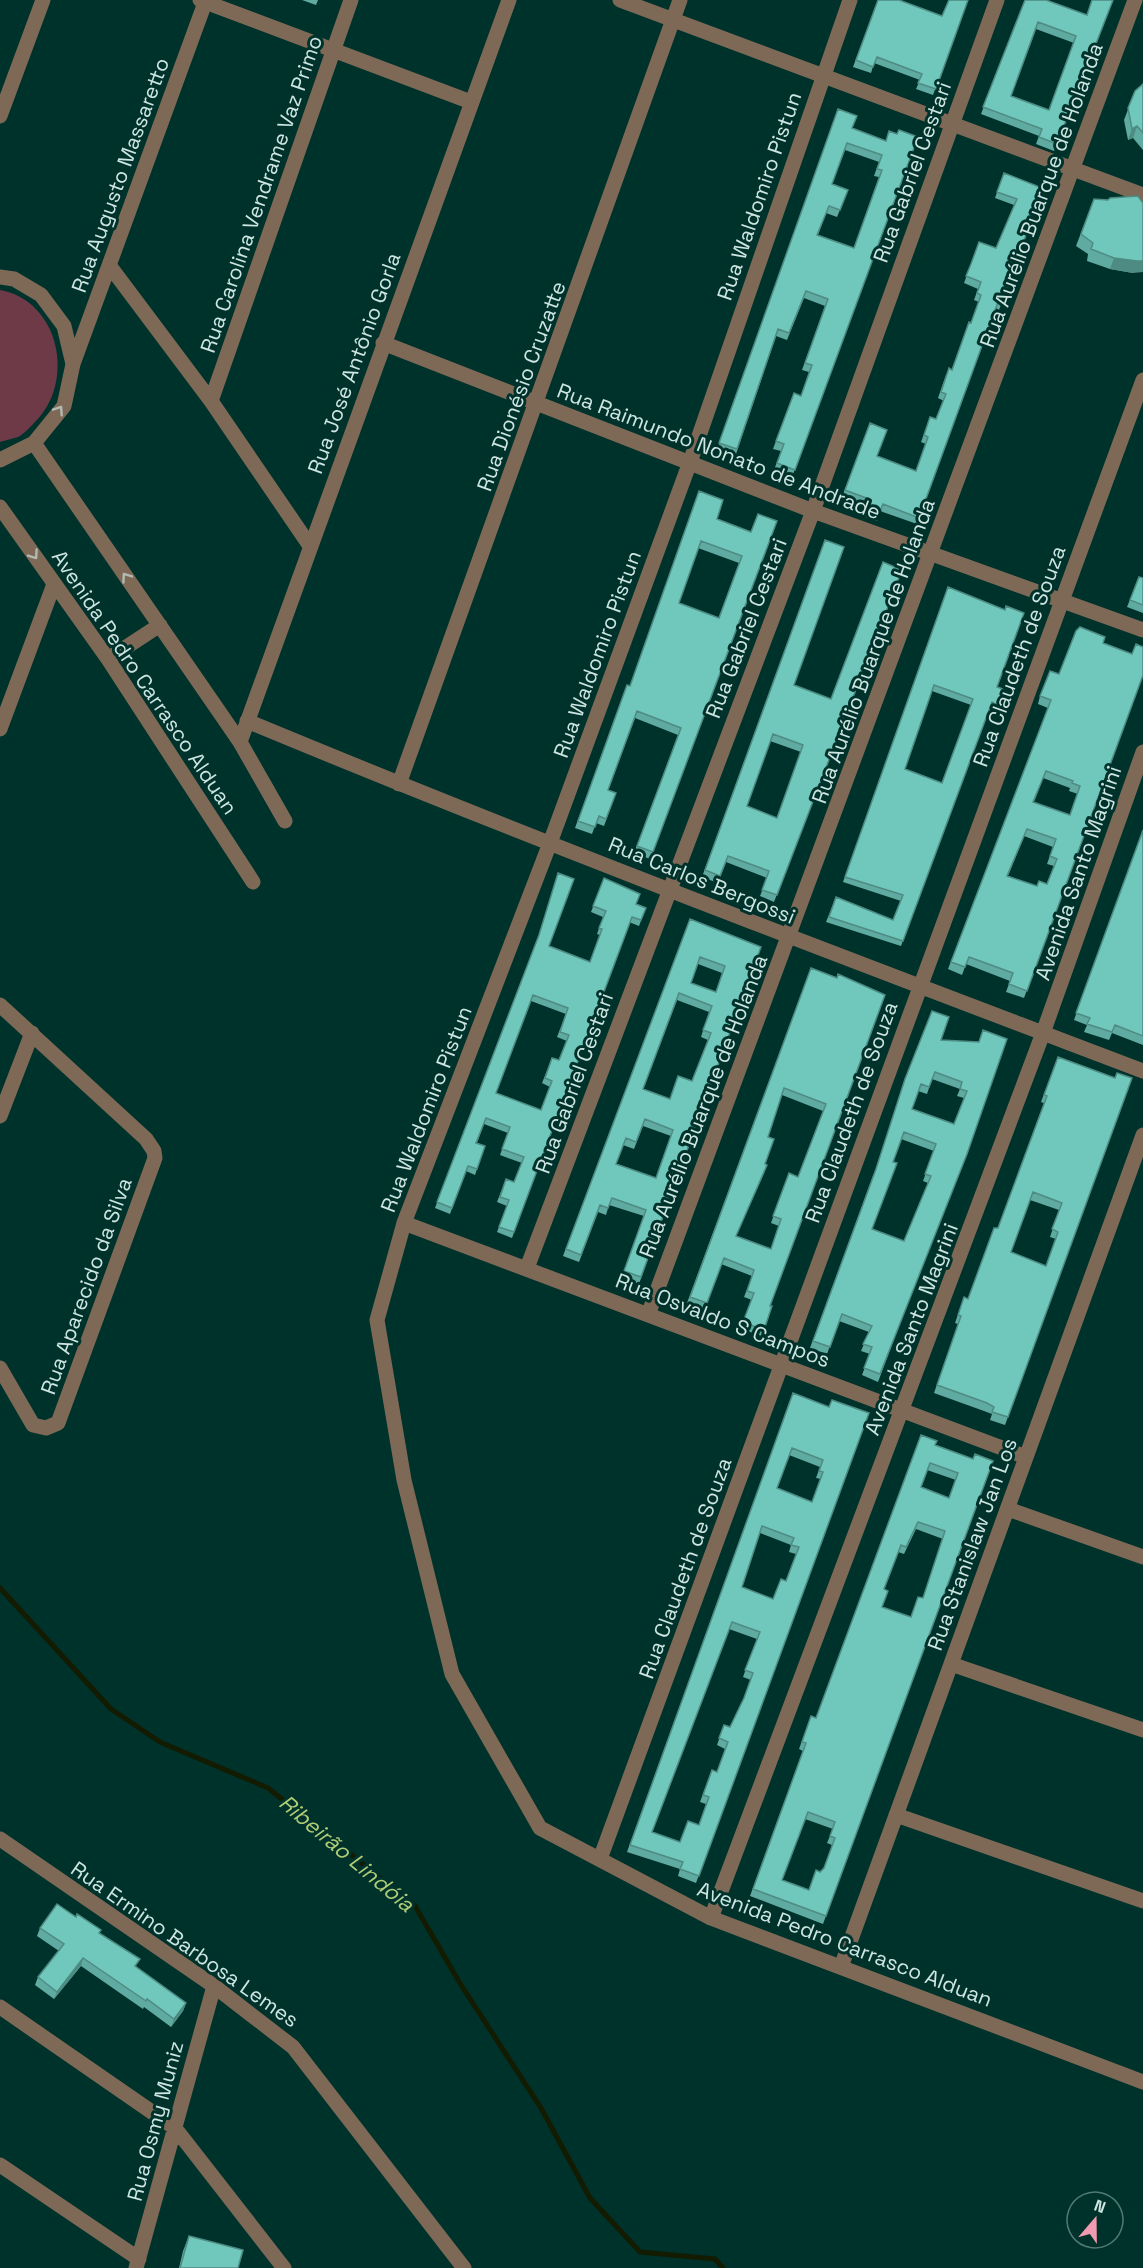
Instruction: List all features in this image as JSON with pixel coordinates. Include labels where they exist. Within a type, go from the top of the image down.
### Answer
[{"type":"street","points":[[0,116],[43,0]]},
{"type":"street","name":"Rua Carolina Vendrame Vaz Primo","points":[[211,402],[351,0]]},
{"type":"street","name":"Rua José Antônio Gorla","points":[[240,741],[509,0]]},
{"type":"street","points":[[620,0],[1143,195]]},
{"type":"street","name":"Rua Dionésio Cruzatte","points":[[399,784],[538,403],[680,0]]},
{"type":"street","name":"Rua Waldomiro Pistun","points":[[376,1320],[404,1223],[550,843],[690,462],[822,75],[850,0]]},
{"type":"street","name":"Rua Gabriel Cestari","points":[[527,1268],[813,511],[997,0]]},
{"type":"street","name":"Rua Aurélio Buarque de Holanda","points":[[648,1315],[1135,0]]},
{"type":"street","points":[[204,1],[471,102]]},
{"type":"street","name":"Rua Augusto Massaretto","points":[[34,443],[64,406],[73,364],[204,1]]},
{"type":"street","points":[[109,265],[211,402],[310,546]]},
{"type":"street","points":[[0,277],[14,279],[41,295],[64,326],[73,364]]},
{"type":"street","name":"Rua Raimundo Nonato de Andrade","points":[[383,343],[813,511],[1143,630]]},
{"type":"street","name":"Rua Claudeth de Souza","points":[[600,1859],[1143,380]]},
{"type":"street","points":[[0,460],[34,443]]},
{"type":"street","name":"Avenida Pedro Carrasco Alduan","points":[[34,443],[240,741],[285,821]]},
{"type":"street","name":"Avenida Pedro Carrasco Alduan","points":[[0,507],[108,659],[253,882]]},
{"type":"street","points":[[0,729],[54,584]]},
{"type":"street","points":[[108,659],[160,625]]},
{"type":"street","name":"Rua Carlos Bergossi","points":[[248,721],[399,784],[789,938],[1143,1071]]},
{"type":"street","name":"Avenida Santo Magrini","points":[[711,1918],[1044,1033],[1143,752]]},
{"type":"street","points":[[0,1005],[32,1033],[0,1116]]},
{"type":"street","name":"Rua Aparecido da Silva","points":[[0,1368],[33,1425],[46,1428],[58,1423],[153,1165],[154,1151],[146,1139],[32,1033]]},
{"type":"street","name":"Rua Stanislaw Jan Los","points":[[841,1967],[1143,1135]]},
{"type":"street","name":"Rua Osvaldo S Campos","points":[[404,1223],[1026,1457]]},
{"type":"street","name":"Avenida Pedro Carrasco Alduan","points":[[376,1320],[404,1480],[452,1674],[540,1828],[711,1918],[1143,2082]]},
{"type":"street","points":[[1008,1509],[1143,1557]]},
{"type":"street","points":[[951,1664],[1143,1731]]},
{"type":"street","points":[[896,1815],[1143,1901]]},
{"type":"street","name":"Rua Ermino Barbosa Lemes","points":[[0,1839],[214,1986],[293,2047],[464,2268]]},
{"type":"street","name":"Rua Osmy Muniz","points":[[138,2264],[214,1986]]},
{"type":"street","points":[[0,2007],[175,2128],[284,2268]]},
{"type":"street","points":[[0,2165],[138,2264]]},
{"type":"shaded area","points":[[0,290],[20,297],[37,310],[48,326],[55,345],[58,366],[55,386],[48,405],[22,434],[0,442]]},
{"type":"building","points":[[878,0],[899,0],[942,16],[949,0],[968,0],[936,89],[918,83],[922,74],[877,57],[873,67],[856,60]]},
{"type":"building","points":[[1025,0],[1046,0],[1087,15],[1092,0],[1113,0],[1057,144],[1039,137],[1042,129],[983,107]],"holes":[[[1038,22],[1076,36],[1049,110],[1011,96]]]},
{"type":"building","points":[[1143,84],[1143,133],[1137,126],[1132,129],[1128,108],[1135,91]]},
{"type":"building","points":[[838,109],[857,116],[852,128],[886,141],[889,131],[897,134],[899,130],[918,137],[795,470],[777,463],[784,444],[776,441],[794,393],[801,396],[812,365],[805,363],[828,299],[806,291],[789,333],[778,329],[737,449],[719,443]],"holes":[[[847,143],[882,155],[877,169],[882,170],[854,248],[817,235],[829,206],[840,210],[848,190],[832,184]]]},
{"type":"building","points":[[1004,173],[1042,188],[1011,279],[1001,303],[998,302],[919,518],[883,504],[879,514],[865,509],[869,499],[845,490],[870,423],[887,430],[877,456],[916,471],[928,437],[924,435],[930,417],[936,419],[946,394],[941,392],[949,368],[952,370],[981,295],[977,293],[981,282],[966,276],[979,242],[996,248],[1017,199],[997,192]]},
{"type":"building","points":[[1138,196],[1143,203],[1143,261],[1114,258],[1091,249],[1093,243],[1081,234],[1094,199],[1108,200]]},
{"type":"building","points":[[699,491],[723,500],[717,519],[751,532],[758,514],[777,521],[653,852],[637,846],[681,728],[637,711],[608,790],[616,793],[606,819],[599,816],[595,827],[578,821],[627,685],[630,686]],"holes":[[[701,541],[742,556],[719,618],[679,603]]]},
{"type":"building","points":[[825,540],[844,547],[794,685],[831,699],[883,562],[902,570],[777,895],[762,890],[769,871],[728,856],[720,876],[705,870]],"holes":[[[773,734],[803,745],[777,818],[747,806]]]},
{"type":"building","points":[[1139,577],[1143,578],[1143,605],[1130,600]]},
{"type":"building","points":[[948,587],[1005,610],[1006,606],[1024,613],[997,687],[1006,690],[999,706],[992,702],[903,941],[829,917],[836,897],[893,920],[903,895],[845,877]],"holes":[[[934,685],[973,699],[942,783],[905,769]]]},
{"type":"building","points":[[1080,627],[1105,637],[1103,643],[1132,654],[1136,644],[1143,647],[1143,675],[1027,991],[1009,984],[1013,973],[969,957],[965,967],[951,962],[1051,700],[1040,696],[1050,671],[1059,674],[1076,631]],"holes":[[[1046,771],[1080,786],[1070,815],[1033,802]],[[1027,829],[1056,839],[1050,856],[1057,859],[1047,884],[1039,881],[1037,886],[1007,876]]]},
{"type":"building","points":[[1143,830],[1143,1036],[1115,1025],[1112,1032],[1087,1024],[1090,1018],[1076,1013]]},
{"type":"building","points":[[558,873],[574,879],[549,946],[590,962],[606,911],[593,906],[604,878],[640,894],[636,904],[646,908],[641,920],[632,917],[514,1232],[499,1227],[509,1200],[500,1197],[506,1179],[514,1182],[524,1157],[502,1149],[510,1127],[486,1118],[476,1143],[485,1146],[477,1169],[468,1166],[452,1208],[437,1202],[539,935]],"holes":[[[533,995],[568,1008],[560,1032],[569,1035],[559,1060],[552,1058],[545,1078],[552,1081],[541,1110],[496,1093]]]},
{"type":"building","points":[[690,919],[761,947],[641,1277],[624,1271],[646,1210],[612,1198],[608,1208],[600,1205],[581,1255],[566,1249]],"holes":[[[700,957],[725,966],[716,992],[691,983]],[[679,993],[712,1006],[703,1030],[711,1033],[692,1081],[678,1076],[670,1099],[643,1089]],[[645,1119],[673,1130],[656,1178],[616,1164],[626,1138],[636,1142]]]},
{"type":"building","points":[[811,968],[837,978],[838,974],[885,995],[770,1306],[772,1306],[764,1330],[743,1322],[754,1293],[747,1291],[754,1270],[724,1258],[707,1303],[690,1297]],"holes":[[[784,1088],[826,1104],[798,1177],[789,1173],[773,1216],[781,1219],[771,1249],[736,1236],[767,1165],[765,1164],[774,1139],[768,1137]]]},
{"type":"building","points":[[932,1011],[949,1017],[941,1040],[979,1042],[983,1030],[1007,1039],[967,1154],[880,1374],[864,1368],[872,1347],[863,1344],[872,1326],[842,1314],[830,1347],[813,1341],[876,1169],[905,1079]],"holes":[[[935,1072],[962,1082],[960,1089],[967,1091],[954,1124],[912,1109],[921,1084],[929,1087]],[[904,1132],[936,1144],[925,1174],[931,1176],[904,1241],[872,1229],[897,1163],[893,1162]]]},
{"type":"building","points":[[1058,1057],[1115,1078],[1117,1073],[1132,1078],[1008,1417],[992,1412],[994,1407],[987,1403],[937,1385],[961,1316],[958,1315],[964,1297],[968,1299],[994,1228],[998,1228],[1047,1096],[1044,1095]],"holes":[[[1033,1192],[1062,1203],[1052,1229],[1058,1232],[1046,1266],[1011,1252]]]},
{"type":"building","points":[[793,1393],[829,1407],[832,1400],[869,1413],[699,1876],[680,1869],[683,1862],[630,1845]],"holes":[[[792,1448],[823,1460],[819,1471],[823,1472],[812,1502],[777,1488]],[[762,1526],[794,1538],[791,1545],[799,1547],[786,1581],[781,1579],[773,1599],[742,1587]],[[732,1622],[760,1632],[745,1670],[753,1673],[744,1698],[730,1727],[724,1725],[719,1738],[728,1742],[717,1772],[712,1770],[703,1795],[709,1797],[699,1825],[688,1821],[680,1842],[652,1832]]]},
{"type":"building","points":[[921,1435],[937,1441],[935,1445],[973,1459],[975,1454],[993,1461],[826,1916],[753,1889],[806,1743],[802,1742],[811,1716],[816,1718]],"holes":[[[930,1463],[958,1473],[949,1498],[921,1487]],[[918,1522],[945,1531],[923,1598],[918,1597],[911,1617],[882,1607],[888,1591],[884,1589],[901,1545],[906,1547]],[[808,1812],[835,1822],[830,1836],[835,1838],[824,1868],[820,1872],[816,1870],[809,1890],[782,1880]]]},
{"type":"building","points":[[57,1904],[76,1917],[77,1914],[101,1930],[99,1933],[140,1959],[135,1966],[186,2003],[174,2019],[83,1958],[57,1992],[38,1977],[64,1944],[40,1928]]},
{"type":"building","points":[[189,2236],[243,2250],[238,2268],[180,2268]]},
{"type":"waterway","name":"Ribeirão Lindóia","points":[[0,1588],[111,1709],[160,1742],[268,1788],[415,1906],[461,1985],[541,2108],[590,2198],[640,2252],[715,2259],[723,2268]]}]
